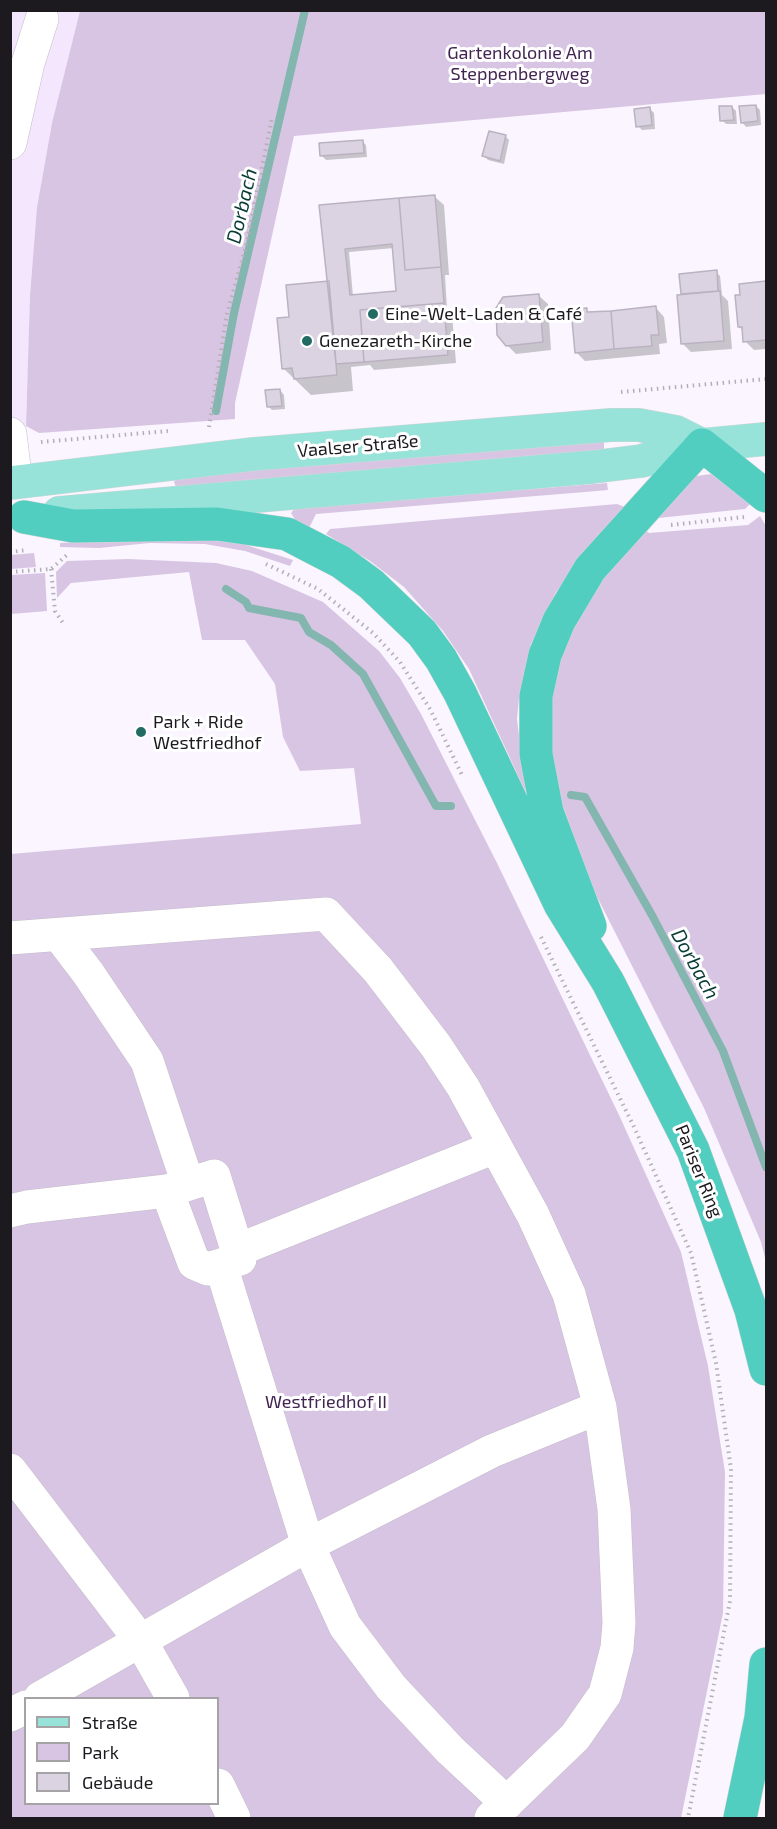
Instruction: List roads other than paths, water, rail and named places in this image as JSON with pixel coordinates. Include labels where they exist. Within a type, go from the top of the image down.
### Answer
[{"type":"highway","points":[[608,982],[580,892],[547,812],[536,754],[536,696],[545,655],[559,621],[590,569],[702,445],[756,506]]},
{"type":"highway","points":[[17,516],[73,526],[217,524],[256,528],[287,534],[311,545],[371,584],[422,633],[441,659],[561,904],[608,982]]},
{"type":"highway","name":"Pariser Ring","points":[[608,982],[693,1150],[751,1310],[766,1369]]},
{"type":"highway","points":[[740,1818],[761,1718],[766,1664]]},
{"type":"main road","name":"Vaalser Straße","points":[[14,482],[254,454],[611,425],[639,425],[676,432],[702,445]]},
{"type":"main road","points":[[17,516],[593,467],[641,461],[702,445],[766,439]]},
{"type":"lane","points":[[10,143],[28,63],[42,20]]},
{"type":"lane","points":[[10,434],[14,482]]},
{"type":"lane","points":[[10,938],[326,914],[378,970],[436,1046],[463,1087],[533,1215],[569,1294],[600,1407],[614,1509],[619,1623],[617,1648],[605,1694],[575,1737],[499,1811],[450,1750],[390,1687],[345,1626],[308,1545],[229,1258],[214,1176],[178,1187],[10,1211]]},
{"type":"lane","points":[[59,935],[88,973],[147,1061],[194,1263],[208,1269],[229,1258],[495,1147]]},
{"type":"lane","points":[[42,1697],[308,1545],[492,1450],[600,1407]]},
{"type":"lane","points":[[10,1470],[140,1640],[172,1697]]},
{"type":"lane","points":[[10,1715],[24,1708]]},
{"type":"lane","points":[[219,1787],[232,1818]]},
{"type":"waterway","name":"Dorbach","points":[[216,411],[234,313],[305,10]]},
{"type":"waterway","name":"Dorbach","points":[[226,589],[246,602],[249,608],[301,618],[309,632],[331,645],[363,674],[436,806],[451,806]]},
{"type":"waterway","name":"Dorbach","points":[[571,795],[585,797],[653,917],[723,1051],[766,1167]]},
{"type":"place","name":"Eine-Welt-Laden & Café","points":[[373,314]]},
{"type":"place","name":"Genezareth-Kirche","points":[[307,341]]},
{"type":"place","name":"Park + Ride Westfriedhof","points":[[141,732]]},
{"type":"park label","name":"Gartenkolonie Am Steppenbergweg","points":[[520,63]]},
{"type":"park label","name":"Westfriedhof II","points":[[326,1402]]}]
